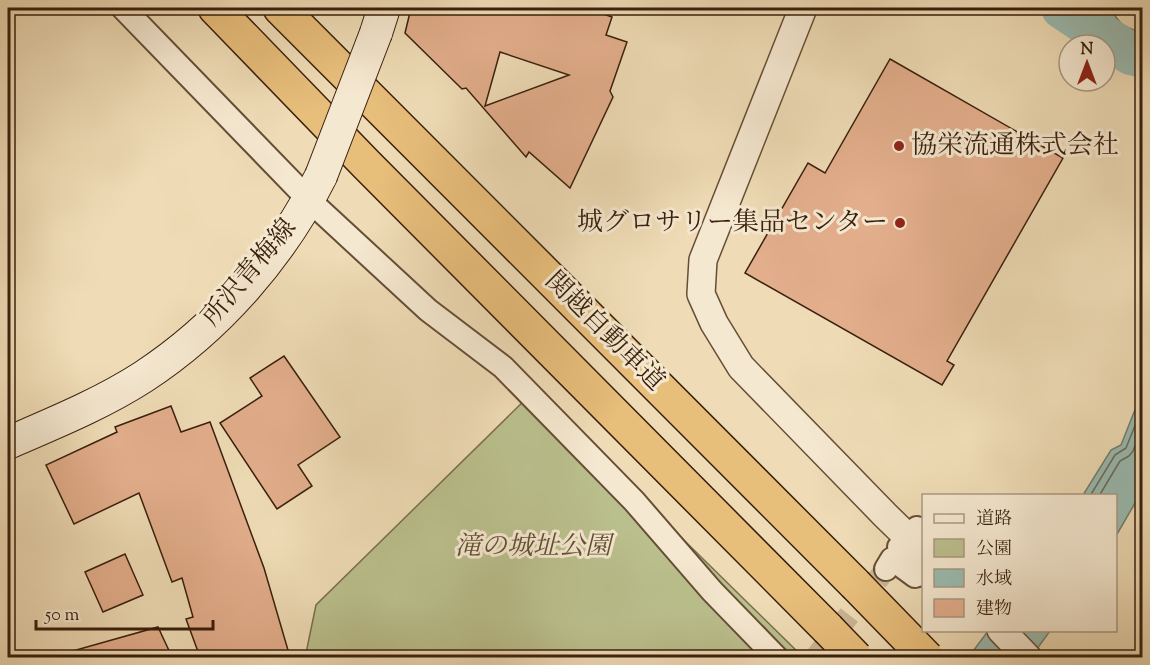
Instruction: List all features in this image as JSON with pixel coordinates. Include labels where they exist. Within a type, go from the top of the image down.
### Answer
[{"type":"highway","name":"関越自動車道","points":[[215,8],[366,164],[856,657]]},
{"type":"highway","name":"関越自動車道","points":[[280,8],[927,657]]},
{"type":"main road","name":"所沢青梅線","points":[[8,443],[101,401],[143,377],[180,351],[213,322],[246,286],[291,229],[315,188],[376,18]]},
{"type":"street","points":[[123,8],[315,188],[428,310],[503,367],[634,501],[712,591],[777,657]]},
{"type":"street","points":[[803,8],[703,260],[701,294],[714,323],[741,367],[916,540],[899,547],[922,572]]},
{"type":"street","points":[[886,568],[892,559],[922,581]]},
{"type":"street","points":[[1003,632],[1029,657]]},
{"type":"green space","name":"滝の城址公園","points":[[533,392],[803,657],[305,658],[316,605]]},
{"type":"water","points":[[1068,8],[1110,8],[1123,25],[1142,33],[1142,79],[1117,67],[1117,33],[1066,33],[1057,26]]},
{"type":"water","points":[[1142,392],[1142,491],[1117,534],[1117,494],[1084,494],[1111,450],[1121,445]]},
{"type":"water","points":[[987,632],[1049,632],[1031,657],[968,658]]},
{"type":"building","points":[[411,8],[586,8],[612,17],[606,35],[627,42],[610,91],[613,97],[570,188],[529,152],[526,157],[466,88],[462,89],[405,33]],"holes":[[[500,52],[569,75],[485,106]]]},
{"type":"building","name":"城グロサリー集品センター","points":[[890,59],[1063,158],[947,361],[954,365],[942,385],[745,273],[808,163],[825,173]]},
{"type":"building","points":[[284,356],[340,437],[298,465],[312,486],[277,509],[220,423],[262,396],[250,378]]},
{"type":"building","points":[[171,406],[181,432],[210,422],[264,568],[290,657],[200,657],[186,619],[193,617],[182,578],[172,582],[139,493],[74,524],[46,465],[117,432],[115,427]]},
{"type":"building","points":[[125,554],[143,595],[103,612],[85,572]]},
{"type":"building","points":[[158,627],[172,657],[70,657],[69,652]]},
{"type":"waterway","points":[[1062,8],[1131,54],[1142,56]]},
{"type":"tunnel","points":[[815,658],[886,569]]},
{"type":"place","name":"協栄流通株式会社","points":[[899,146]]},
{"type":"place","name":"城グロサリー集品センター","points":[[900,223]]}]
